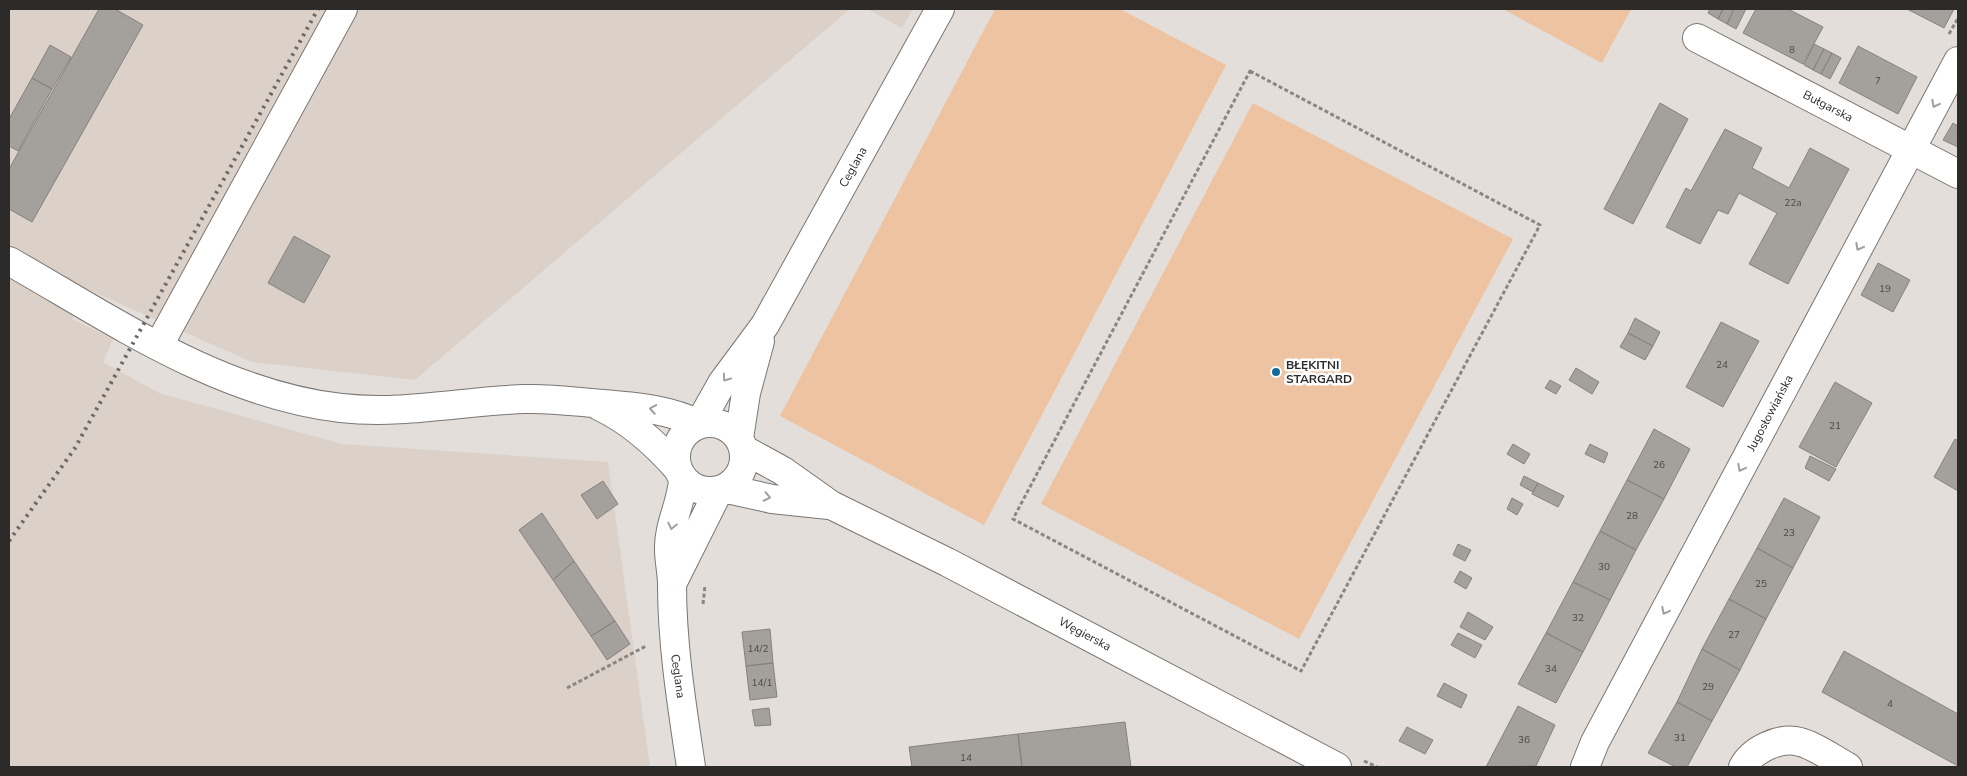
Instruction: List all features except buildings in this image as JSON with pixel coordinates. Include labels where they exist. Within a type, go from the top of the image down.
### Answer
[{"type":"street","points":[[158,345],[343,9]]},
{"type":"street","name":"Ceglana","points":[[699,424],[722,383],[765,325],[940,9]]},
{"type":"street","name":"Bułgarska","points":[[1697,38],[1958,174]]},
{"type":"street","name":"Jugosłowiańska","points":[[1585,767],[1595,742],[1958,61]]},
{"type":"street","points":[[9,261],[158,345],[250,387],[287,398],[342,408],[424,409],[524,399],[559,399],[593,404],[651,408],[682,416],[699,424]]},
{"type":"street","name":"Ceglana","points":[[741,444],[746,392],[765,325]]},
{"type":"street","points":[[593,404],[614,413],[640,433],[662,451],[680,474],[700,489],[719,490],[731,484],[740,474],[744,462],[741,444],[731,430],[721,424],[710,422],[699,424],[681,438],[675,458],[680,474]]},
{"type":"street","name":"Węgierska","points":[[741,444],[831,505],[1347,762]]},
{"type":"street","name":"Ceglana","points":[[680,474],[670,535],[672,624],[691,767]]},
{"type":"street","name":"Ceglana","points":[[672,584],[719,490]]},
{"type":"street","name":"Węgierska","points":[[719,490],[732,490],[772,498],[831,505]]},
{"type":"street","points":[[1743,767],[1760,749],[1780,742],[1799,741],[1848,767]]},
{"type":"path","points":[[1250,71],[1540,225],[1301,671],[1013,519],[1250,71]]},
{"type":"path","points":[[702,614],[706,580]]},
{"type":"path","points":[[567,688],[649,644]]},
{"type":"path","points":[[1347,762],[1377,767]]},
{"type":"shaded area","points":[[9,9],[850,9],[415,380],[252,362],[80,286],[72,319],[113,339],[103,362],[159,393],[342,444],[608,462],[650,767],[9,767]]},
{"type":"shaded area","points":[[867,9],[913,9],[902,28]]},
{"type":"shaded area","points":[[995,9],[1120,9],[1226,65],[984,525],[780,416]]},
{"type":"shaded area","points":[[1503,9],[1631,9],[1602,63]]},
{"type":"shaded area","name":"BŁĘKITNI STARGARD","points":[[1253,103],[1513,239],[1299,639],[1041,504]]},
{"type":"railway","points":[[9,541],[75,448],[318,9]]},
{"type":"place","name":"BŁĘKITNI STARGARD","points":[[1276,372]]}]
